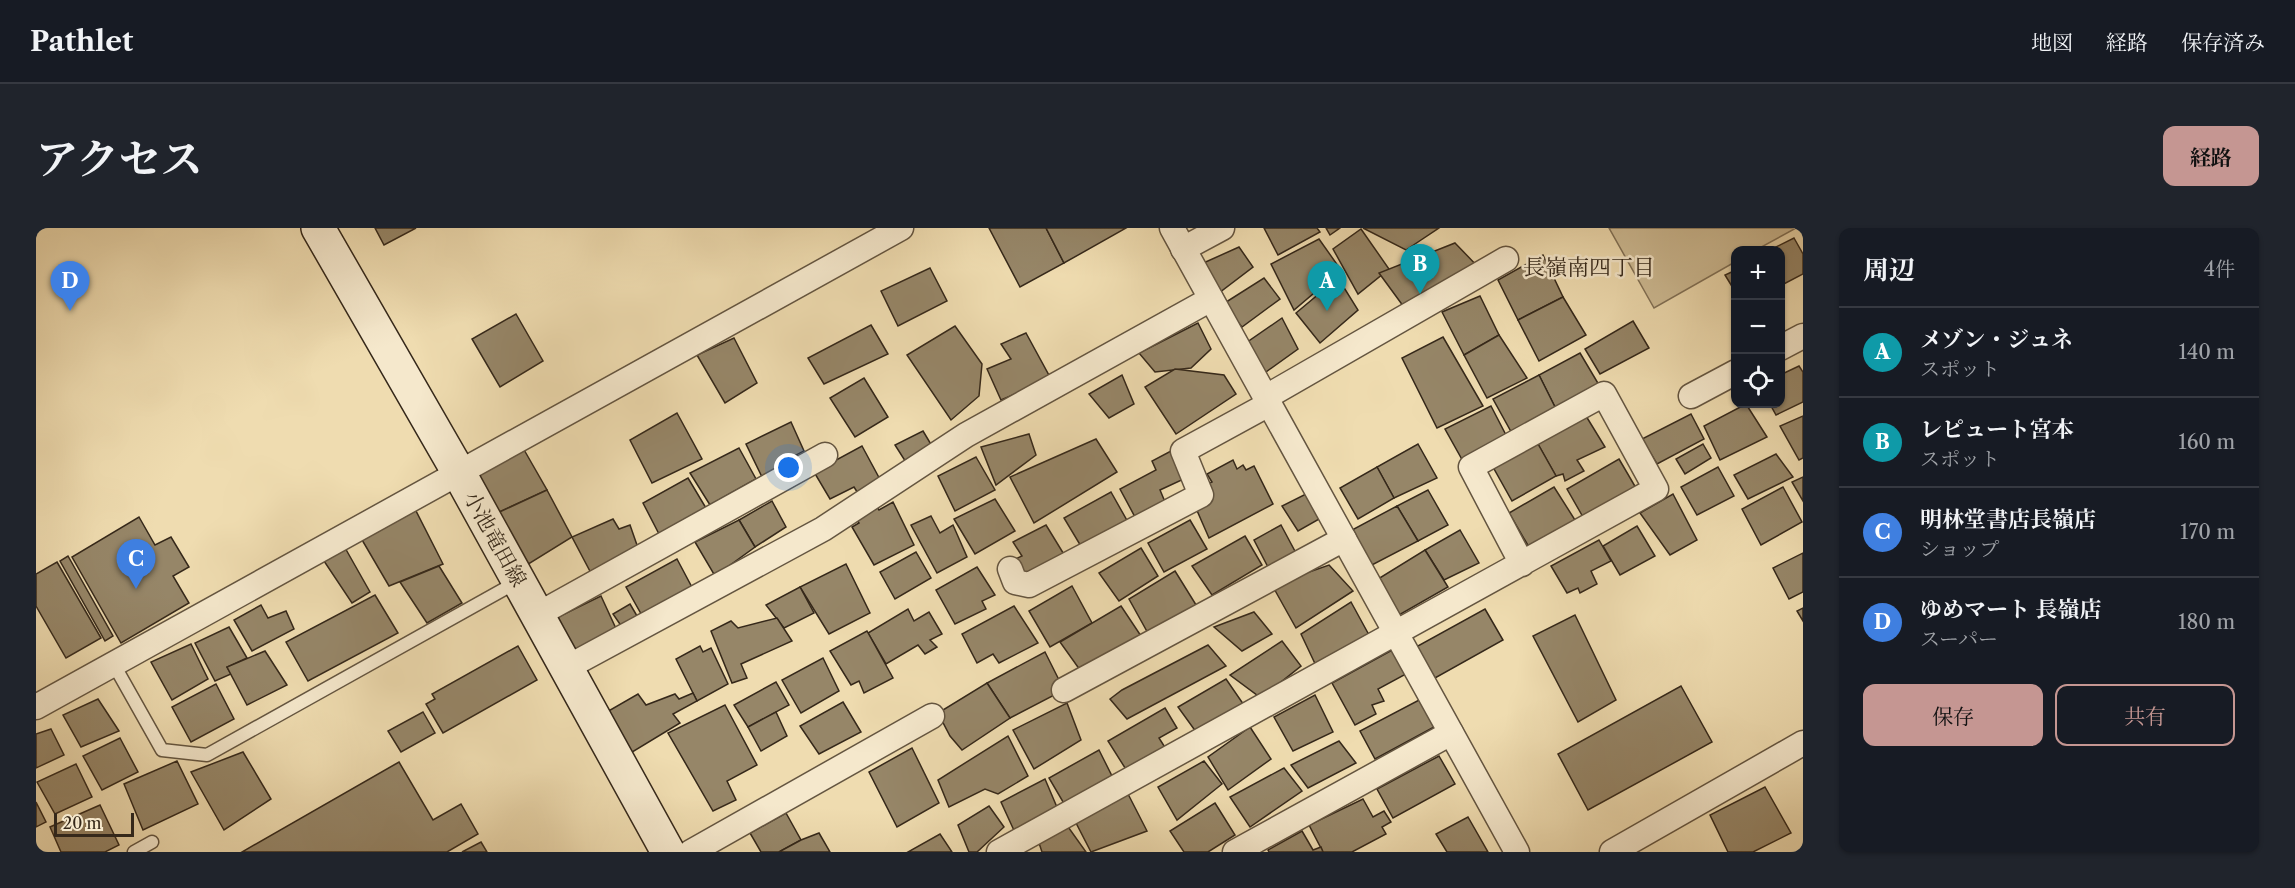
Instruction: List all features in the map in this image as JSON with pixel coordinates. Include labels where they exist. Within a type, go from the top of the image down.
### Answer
[{"type":"main road","name":"小池竜田線","points":[[318,228],[459,473],[667,852]]},
{"type":"street","points":[[36,707],[901,228]]},
{"type":"street","points":[[1222,228],[1178,238],[1517,852]]},
{"type":"street","points":[[1010,569],[1015,582],[1029,585],[1201,495],[1183,451],[1506,259]]},
{"type":"street","points":[[566,668],[824,529],[966,435],[1211,299]]},
{"type":"street","points":[[1785,345],[1803,336]]},
{"type":"street","points":[[1691,396],[1731,375]]},
{"type":"street","points":[[999,852],[1397,634],[1656,489],[1604,394],[1471,466],[1522,564]]},
{"type":"street","points":[[537,615],[825,455]]},
{"type":"street","points":[[1064,690],[1344,539]]},
{"type":"street","points":[[691,852],[932,716]]},
{"type":"street","points":[[1235,852],[1451,733]]},
{"type":"street","points":[[1612,852],[1803,743]]},
{"type":"lane","points":[[113,663],[162,750],[207,755],[518,581]]},
{"type":"lane","points":[[135,852],[153,842]]},
{"type":"shaded area","points":[[1609,228],[1796,228],[1763,246],[1731,246],[1731,264],[1654,308]]},
{"type":"building","points":[[375,228],[416,228],[384,245]]},
{"type":"building","points":[[989,228],[1046,228],[1064,263],[1020,287]]},
{"type":"building","points":[[1046,228],[1126,228],[1064,263]]},
{"type":"building","points":[[1264,228],[1317,228],[1320,232],[1278,255]]},
{"type":"building","points":[[1326,228],[1340,228],[1330,235]]},
{"type":"building","points":[[1363,228],[1439,228],[1406,250]]},
{"type":"building","points":[[1361,229],[1389,269],[1358,294],[1333,249]]},
{"type":"building","points":[[1794,238],[1803,254],[1803,274],[1785,283],[1785,246],[1778,246]]},
{"type":"building","points":[[1319,239],[1341,270],[1294,310],[1271,264]]},
{"type":"building","points":[[1455,243],[1483,272],[1409,314],[1379,273]]},
{"type":"building","points":[[1239,247],[1253,267],[1211,299],[1199,265]]},
{"type":"building","points":[[1543,255],[1563,297],[1518,320],[1498,280]]},
{"type":"building","points":[[930,268],[947,301],[898,326],[881,291]]},
{"type":"building","points":[[1731,272],[1731,285],[1725,275]]},
{"type":"building","points":[[1264,278],[1280,299],[1242,327],[1223,304]]},
{"type":"building","points":[[1338,278],[1358,310],[1320,343],[1296,313]]},
{"type":"building","points":[[1480,296],[1499,335],[1464,355],[1442,312]]},
{"type":"building","points":[[1563,297],[1586,335],[1539,361],[1518,320]]},
{"type":"building","points":[[516,314],[543,361],[500,387],[472,339]]},
{"type":"building","points":[[1282,318],[1298,349],[1259,377],[1243,345]]},
{"type":"building","points":[[1633,321],[1649,348],[1600,374],[1585,349]]},
{"type":"building","points":[[1198,323],[1211,349],[1191,368],[1155,372],[1139,353]]},
{"type":"building","points":[[871,325],[888,354],[824,384],[808,358]]},
{"type":"building","points":[[955,326],[982,364],[979,396],[951,420],[907,355]]},
{"type":"building","points":[[1026,333],[1051,379],[1001,400],[987,369],[1011,359],[1001,344]]},
{"type":"building","points":[[1499,335],[1527,378],[1487,398],[1464,355]]},
{"type":"building","points":[[1443,337],[1483,406],[1437,428],[1402,358]]},
{"type":"building","points":[[734,338],[757,383],[725,403],[697,355]]},
{"type":"building","points":[[1580,353],[1602,390],[1558,413],[1539,375]]},
{"type":"building","points":[[1799,366],[1803,372],[1803,402],[1776,415],[1772,408],[1785,408],[1785,373]]},
{"type":"building","points":[[1175,369],[1224,375],[1236,394],[1176,434],[1145,387]]},
{"type":"building","points":[[1122,375],[1134,404],[1109,418],[1089,394]]},
{"type":"building","points":[[1539,375],[1558,413],[1514,437],[1493,399]]},
{"type":"building","points":[[864,378],[888,417],[855,437],[830,398]]},
{"type":"building","points":[[1491,406],[1508,439],[1464,463],[1445,429]]},
{"type":"building","points":[[1738,408],[1749,408],[1767,437],[1720,460],[1704,426]]},
{"type":"building","points":[[677,413],[702,459],[652,483],[630,440]]},
{"type":"building","points":[[1691,414],[1704,439],[1657,464],[1642,439]]},
{"type":"building","points":[[1586,416],[1605,447],[1577,460],[1584,471],[1565,481],[1563,474],[1556,476],[1538,444]]},
{"type":"building","points":[[1803,416],[1803,458],[1799,460],[1780,426]]},
{"type":"building","points":[[791,422],[804,451],[785,461],[789,467],[763,479],[746,444]]},
{"type":"building","points":[[923,431],[935,451],[909,467],[895,445]]},
{"type":"building","points":[[1029,434],[1036,455],[996,485],[981,447]]},
{"type":"building","points":[[1096,439],[1117,472],[1034,523],[1010,477]]},
{"type":"building","points":[[1418,444],[1437,478],[1394,498],[1377,467]]},
{"type":"building","points":[[1538,444],[1556,476],[1512,501],[1493,467]]},
{"type":"building","points":[[1703,444],[1711,458],[1685,474],[1676,459]]},
{"type":"building","points":[[862,446],[883,485],[861,498],[854,487],[830,499],[814,472]]},
{"type":"building","points":[[523,448],[547,490],[497,513],[472,476]]},
{"type":"building","points":[[739,448],[756,479],[710,505],[690,473]]},
{"type":"building","points":[[1171,451],[1186,478],[1160,490],[1165,502],[1135,517],[1120,489],[1156,470],[1152,461]]},
{"type":"building","points":[[1776,454],[1793,477],[1748,499],[1734,475]]},
{"type":"building","points":[[976,457],[995,490],[955,511],[938,476]]},
{"type":"building","points":[[1619,459],[1636,488],[1583,517],[1567,489]]},
{"type":"building","points":[[1233,460],[1237,469],[1243,465],[1246,470],[1254,466],[1273,504],[1209,538],[1195,506],[1202,487],[1212,482],[1207,474]]},
{"type":"building","points":[[1377,467],[1394,498],[1358,519],[1340,488]]},
{"type":"building","points":[[1718,467],[1734,496],[1697,515],[1681,487]]},
{"type":"building","points":[[1803,477],[1803,501],[1792,482]]},
{"type":"building","points":[[688,478],[706,508],[659,534],[643,503]]},
{"type":"building","points":[[1554,487],[1575,520],[1529,547],[1509,513]]},
{"type":"building","points":[[1783,487],[1802,522],[1761,545],[1742,509]]},
{"type":"building","points":[[547,490],[572,537],[522,568],[493,515]]},
{"type":"building","points":[[1428,490],[1448,525],[1418,541],[1397,506]]},
{"type":"building","points":[[1111,492],[1129,524],[1082,548],[1064,518]]},
{"type":"building","points":[[1308,493],[1321,518],[1298,531],[1282,506]]},
{"type":"building","points":[[1673,494],[1697,540],[1670,555],[1640,513]]},
{"type":"building","points":[[995,499],[1015,531],[975,554],[954,519]]},
{"type":"building","points":[[772,501],[786,527],[755,547],[739,520]]},
{"type":"building","points":[[874,501],[879,510],[893,502],[914,545],[874,565],[852,527],[859,523],[853,514]]},
{"type":"building","points":[[413,505],[443,564],[389,586],[358,533]]},
{"type":"building","points":[[1397,506],[1418,541],[1370,566],[1352,530]]},
{"type":"building","points":[[931,516],[940,533],[953,525],[967,557],[937,573],[911,525]]},
{"type":"building","points":[[139,517],[155,545],[171,537],[189,567],[173,576],[189,603],[121,643],[72,557]]},
{"type":"building","points":[[613,519],[619,529],[630,525],[638,548],[592,575],[572,537]]},
{"type":"building","points":[[739,520],[755,547],[715,576],[695,542]]},
{"type":"building","points":[[1190,520],[1207,549],[1164,572],[1148,543]]},
{"type":"building","points":[[1046,525],[1065,556],[1020,579],[1011,561],[1022,556],[1013,542]]},
{"type":"building","points":[[1281,525],[1297,555],[1270,571],[1254,540]]},
{"type":"building","points":[[1637,526],[1655,556],[1620,575],[1603,546]]},
{"type":"building","points":[[1460,530],[1479,563],[1444,580],[1425,550]]},
{"type":"building","points":[[1245,536],[1262,565],[1212,595],[1192,566]]},
{"type":"building","points":[[1599,540],[1611,561],[1591,571],[1597,584],[1580,593],[1578,588],[1567,593],[1551,566]]},
{"type":"building","points":[[344,546],[370,592],[352,603],[322,558]]},
{"type":"building","points":[[1141,548],[1158,576],[1119,601],[1099,573]]},
{"type":"building","points":[[1425,550],[1448,587],[1399,615],[1378,579]]},
{"type":"building","points":[[916,552],[931,578],[895,599],[880,572]]},
{"type":"building","points":[[1803,553],[1803,592],[1789,599],[1773,568]]},
{"type":"building","points":[[68,556],[113,636],[105,641],[60,561]]},
{"type":"building","points":[[677,559],[695,593],[644,619],[626,587]]},
{"type":"building","points":[[57,562],[101,638],[66,658],[36,606],[36,574]]},
{"type":"building","points":[[846,564],[870,613],[829,634],[800,587]]},
{"type":"building","points":[[1329,565],[1353,591],[1296,628],[1272,585]]},
{"type":"building","points":[[439,566],[462,603],[427,623],[400,582]]},
{"type":"building","points":[[977,567],[995,595],[982,601],[986,609],[955,624],[936,590]]},
{"type":"building","points":[[1175,571],[1198,608],[1149,635],[1129,599]]},
{"type":"building","points":[[1072,586],[1092,623],[1050,647],[1029,611]]},
{"type":"building","points":[[800,587],[814,613],[784,628],[766,605]]},
{"type":"building","points":[[375,595],[398,633],[308,681],[286,642]]},
{"type":"building","points":[[601,596],[618,633],[576,653],[558,617]]},
{"type":"building","points":[[1351,602],[1369,635],[1318,670],[1301,634]]},
{"type":"building","points":[[630,604],[640,621],[624,630],[613,614]]},
{"type":"building","points":[[261,605],[268,618],[286,611],[294,629],[252,651],[234,620]]},
{"type":"building","points":[[1014,606],[1038,643],[999,663],[993,654],[977,663],[962,634]]},
{"type":"building","points":[[1121,606],[1143,639],[1080,670],[1060,642]]},
{"type":"building","points":[[1803,608],[1803,621],[1797,611]]},
{"type":"building","points":[[908,609],[914,621],[929,612],[942,634],[930,640],[937,647],[925,654],[918,645],[886,664],[868,633]]},
{"type":"building","points":[[1485,609],[1503,640],[1435,678],[1416,647]]},
{"type":"building","points":[[1254,612],[1272,634],[1242,651],[1214,627]]},
{"type":"building","points":[[1575,615],[1616,700],[1578,722],[1533,636]]},
{"type":"building","points":[[777,618],[792,641],[741,664],[747,678],[732,683],[711,631],[731,621],[738,628]]},
{"type":"building","points":[[229,627],[247,658],[227,667],[231,674],[215,681],[195,643]]},
{"type":"building","points":[[867,631],[893,678],[864,693],[859,681],[851,685],[830,651]]},
{"type":"building","points":[[1282,641],[1301,666],[1261,698],[1230,675]]},
{"type":"building","points":[[191,644],[208,679],[172,700],[151,662]]},
{"type":"building","points":[[1208,645],[1226,666],[1127,719],[1110,699],[1122,690]]},
{"type":"building","points":[[518,646],[537,680],[443,733],[426,704],[435,699],[432,694]]},
{"type":"building","points":[[700,646],[703,652],[711,648],[728,684],[697,701],[676,659]]},
{"type":"building","points":[[1394,649],[1406,674],[1378,689],[1384,701],[1372,705],[1376,714],[1355,725],[1332,683]]},
{"type":"building","points":[[265,651],[287,685],[247,705],[227,667]]},
{"type":"building","points":[[1045,652],[1064,690],[1010,718],[987,683]]},
{"type":"building","points":[[823,658],[839,691],[801,713],[782,680]]},
{"type":"building","points":[[1226,679],[1246,708],[1199,736],[1178,707]]},
{"type":"building","points":[[776,682],[789,705],[748,727],[734,705]]},
{"type":"building","points":[[987,683],[1010,718],[962,750],[950,736],[938,713]]},
{"type":"building","points":[[216,684],[234,719],[191,742],[172,707]]},
{"type":"building","points":[[1681,686],[1712,742],[1588,810],[1558,754]]},
{"type":"building","points":[[693,693],[697,701],[673,714],[680,723],[629,754],[605,713],[638,694],[646,705],[675,694],[679,699]]},
{"type":"building","points":[[1315,695],[1333,732],[1293,751],[1274,717]]},
{"type":"building","points":[[98,699],[119,731],[81,747],[63,715]]},
{"type":"building","points":[[1421,699],[1436,726],[1375,759],[1360,731]]},
{"type":"building","points":[[843,702],[861,732],[819,754],[800,726]]},
{"type":"building","points":[[1067,703],[1081,740],[1034,769],[1013,730]]},
{"type":"building","points":[[725,705],[757,765],[727,781],[736,800],[713,811],[668,733]]},
{"type":"building","points":[[1165,708],[1177,728],[1159,738],[1166,749],[1127,771],[1108,741]]},
{"type":"building","points":[[423,712],[435,733],[401,752],[388,731]]},
{"type":"building","points":[[776,712],[787,736],[761,751],[748,727]]},
{"type":"building","points":[[1250,727],[1271,759],[1228,790],[1208,757]]},
{"type":"building","points":[[51,729],[64,755],[36,768],[36,734]]},
{"type":"building","points":[[1008,736],[1028,776],[998,794],[985,789],[949,807],[938,780]]},
{"type":"building","points":[[120,738],[138,772],[102,790],[83,756]]},
{"type":"building","points":[[1339,741],[1356,763],[1308,788],[1291,765]]},
{"type":"building","points":[[912,748],[939,803],[897,827],[869,772]]},
{"type":"building","points":[[1099,750],[1114,780],[1066,807],[1049,778]]},
{"type":"building","points":[[243,752],[271,799],[224,830],[191,772]]},
{"type":"building","points":[[1439,756],[1455,784],[1393,818],[1377,789]]},
{"type":"building","points":[[177,761],[198,804],[143,830],[124,784]]},
{"type":"building","points":[[1204,761],[1222,784],[1177,820],[1158,787]]},
{"type":"building","points":[[399,762],[433,820],[461,804],[478,834],[447,852],[242,852]]},
{"type":"building","points":[[76,764],[92,797],[55,814],[37,782]]},
{"type":"building","points":[[1284,768],[1302,791],[1250,827],[1230,797]]},
{"type":"building","points":[[1045,779],[1059,812],[1017,837],[1001,802]]},
{"type":"building","points":[[1765,787],[1791,833],[1753,852],[1728,852],[1710,815]]},
{"type":"building","points":[[1127,792],[1147,831],[1091,852],[1074,819]]},
{"type":"building","points":[[1363,799],[1373,817],[1384,811],[1391,822],[1382,827],[1386,834],[1352,852],[1323,852],[1309,825]]},
{"type":"building","points":[[36,802],[46,822],[36,827]]},
{"type":"building","points":[[1215,803],[1235,835],[1208,852],[1184,852],[1170,831]]},
{"type":"building","points":[[100,805],[119,845],[105,852],[61,852],[50,827]]},
{"type":"building","points":[[989,806],[1004,827],[977,852],[969,852],[958,825]]},
{"type":"building","points":[[786,813],[801,840],[779,852],[761,852],[750,833]]},
{"type":"building","points":[[1468,817],[1488,852],[1447,852],[1436,834]]},
{"type":"building","points":[[1066,824],[1086,852],[1042,852],[1039,843]]},
{"type":"building","points":[[1302,831],[1313,850],[1321,847],[1323,852],[1269,852],[1268,850]]},
{"type":"building","points":[[819,833],[830,852],[779,852],[801,840]]},
{"type":"building","points":[[940,834],[952,852],[908,852]]},
{"type":"building","points":[[481,842],[487,852],[462,852]]},
{"type":"place","name":"レピュート宮本","points":[[1420,294]]},
{"type":"place","name":"ゆめマート 長嶺店","points":[[70,311]]},
{"type":"place","name":"メゾン・ジュネ","points":[[1327,311]]},
{"type":"place","name":"明林堂書店長嶺店","points":[[136,589]]},
{"type":"district","name":"長嶺南四丁目","points":[[1589,267]]}]
